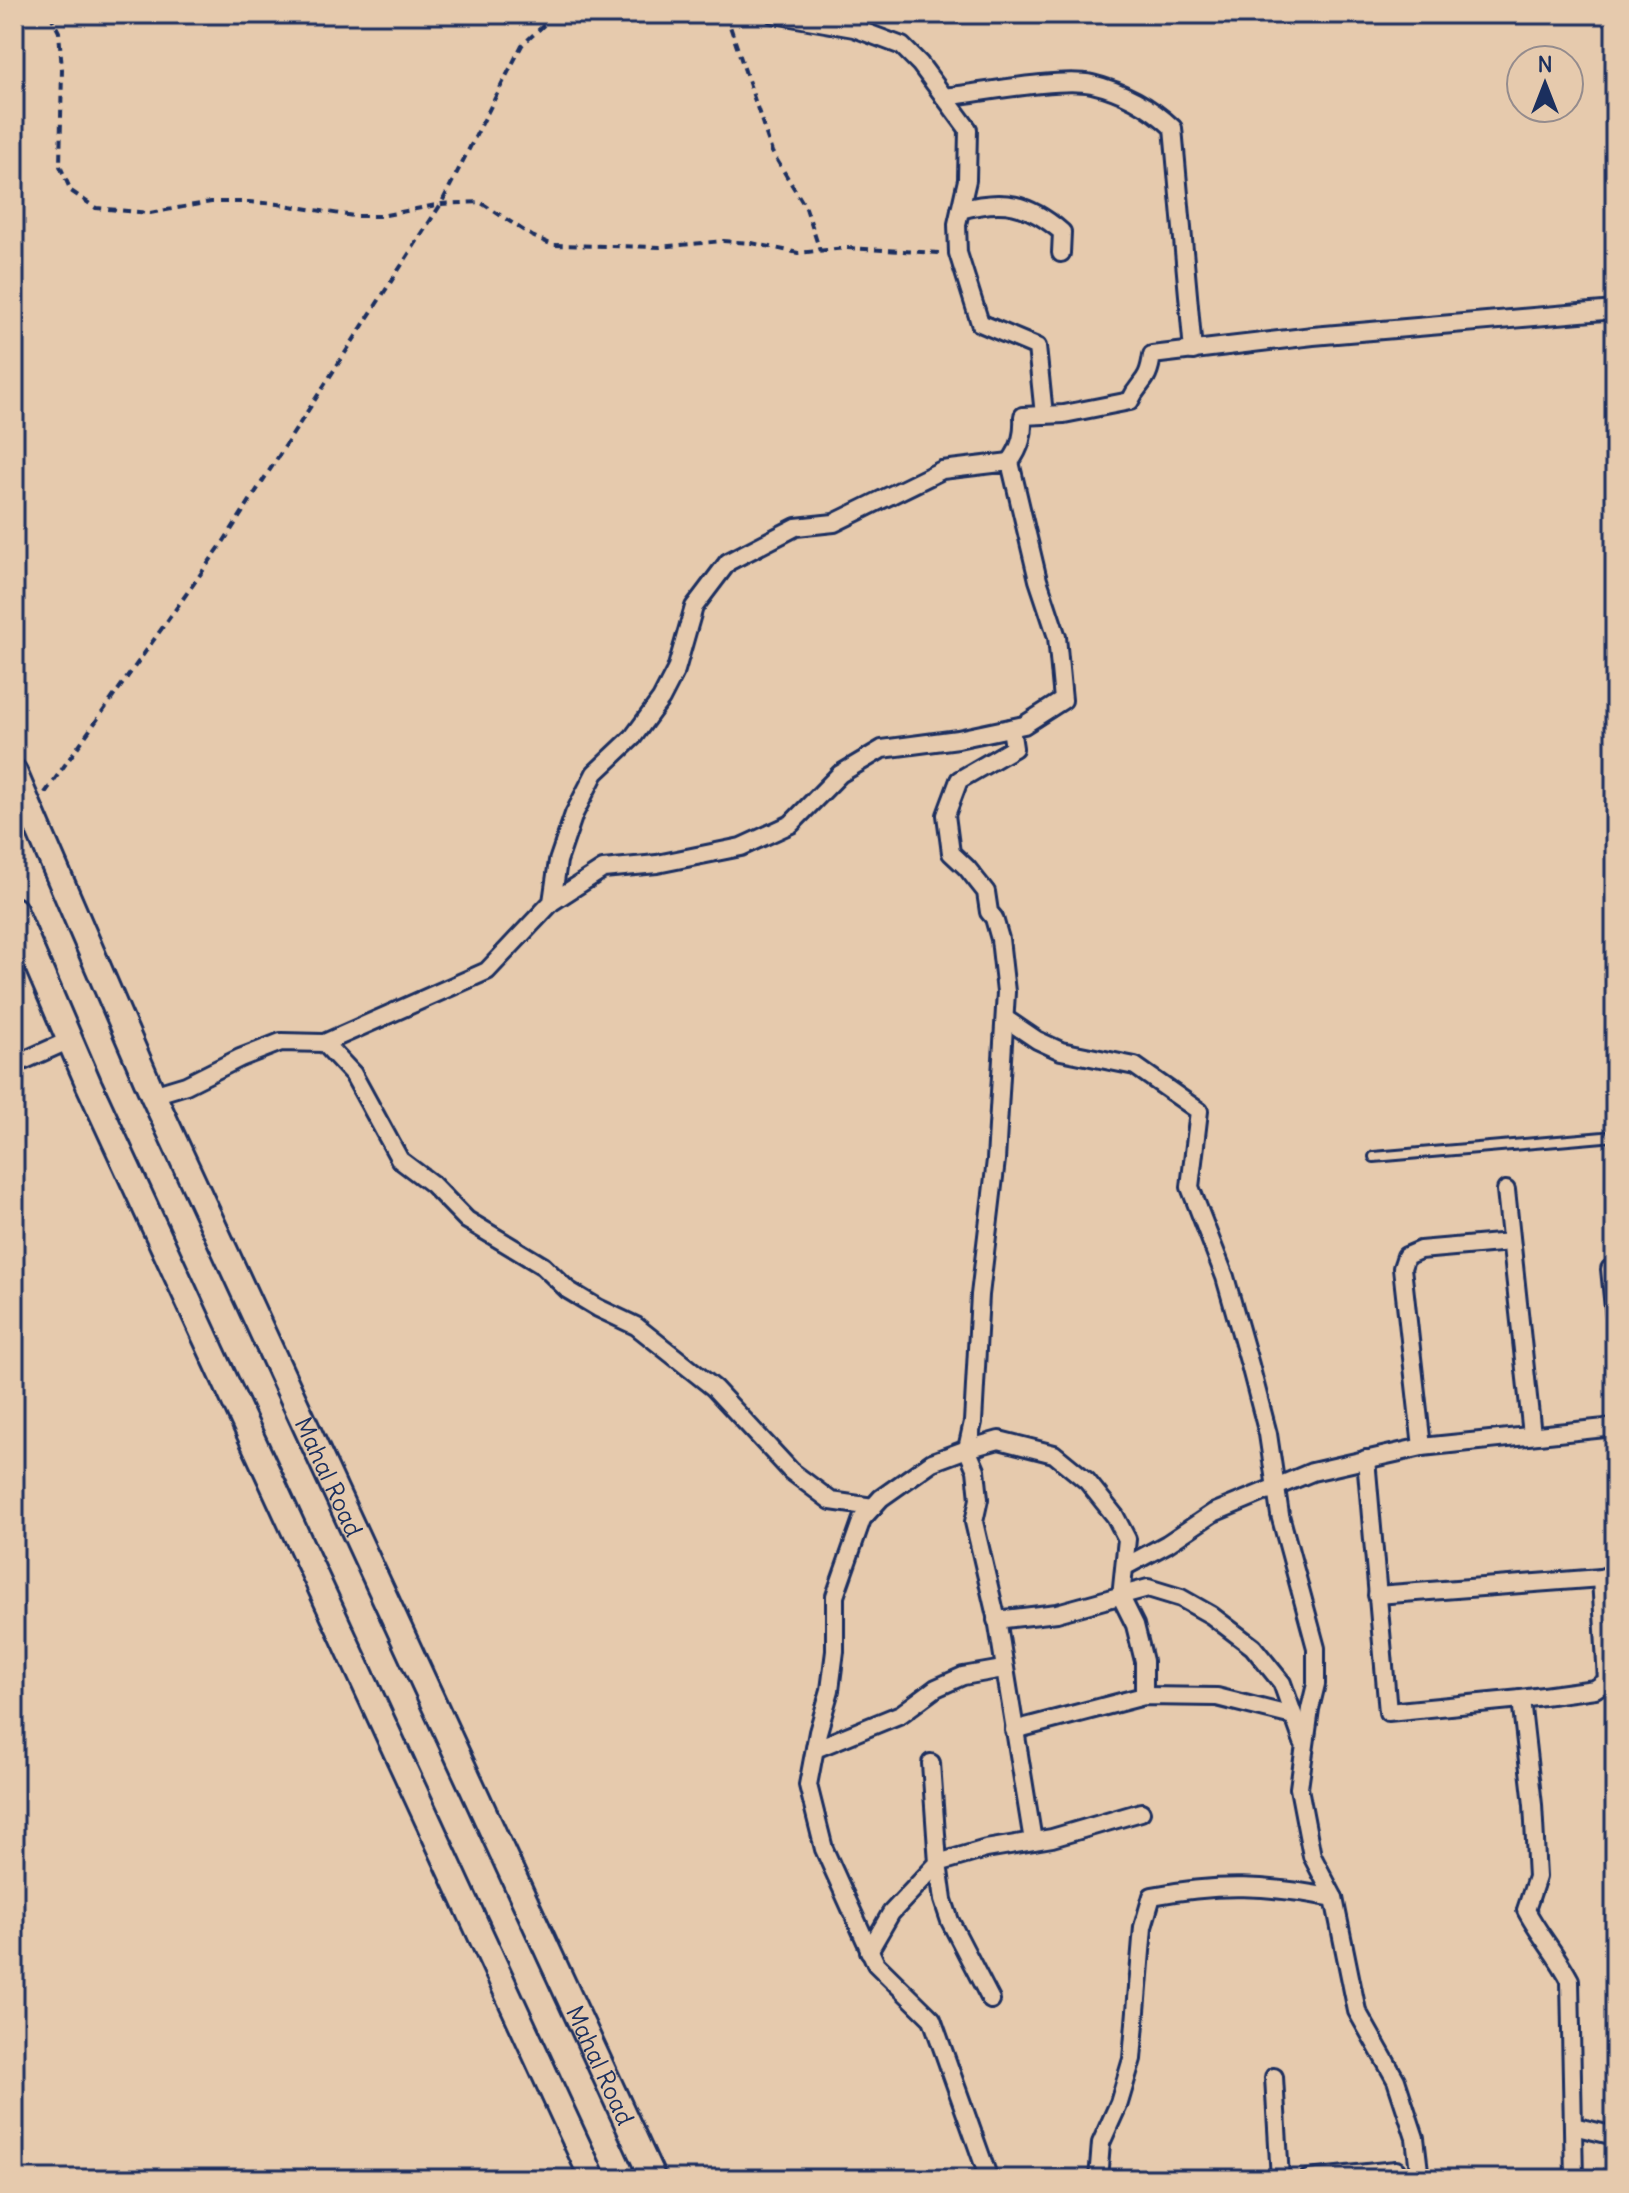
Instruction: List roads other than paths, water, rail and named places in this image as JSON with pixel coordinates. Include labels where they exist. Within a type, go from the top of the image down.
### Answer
[{"type":"main road","name":"Mahal Road","points":[[14,772],[153,1095],[653,2179]]},
{"type":"main road","points":[[14,910],[70,1040],[593,2179]]},
{"type":"street","points":[[774,14],[854,28],[902,46],[920,64],[968,129],[967,180],[957,224],[958,253],[980,323],[1037,347],[1044,415]]},
{"type":"street","points":[[944,97],[1052,84],[1090,83],[1154,110],[1173,128],[1193,351]]},
{"type":"street","points":[[960,210],[1009,202],[1043,216],[1062,232],[1061,253]]},
{"type":"street","points":[[153,1095],[186,1085],[281,1042],[324,1043],[487,971],[552,902],[603,869],[657,864],[741,847],[791,824],[840,774],[882,749],[958,739],[1024,725],[1063,700],[1057,637],[1038,580],[1010,462],[1019,449],[1023,416],[1130,401],[1135,390],[1147,380],[1152,355],[1313,336],[1615,310]]},
{"type":"street","points":[[552,902],[558,861],[574,814],[595,773],[633,737],[661,699],[676,670],[694,607],[728,562],[796,527],[834,523],[942,470],[1010,462]]},
{"type":"street","points":[[1011,728],[1014,748],[959,780],[946,815],[951,853],[986,892],[989,912],[1000,939],[1006,1019],[996,1160],[980,1295],[973,1422],[967,1449],[976,1470],[979,1499],[974,1522],[996,1620],[1033,1841]]},
{"type":"street","points":[[1006,1019],[1037,1040],[1061,1051],[1135,1066],[1199,1111],[1190,1187],[1225,1277],[1268,1434],[1280,1515],[1316,1648],[1316,1684],[1299,1788],[1312,1856],[1334,1898],[1357,2011],[1396,2080],[1415,2138],[1420,2179]]},
{"type":"street","points":[[14,1065],[70,1040]]},
{"type":"street","points":[[324,1043],[353,1074],[400,1160],[432,1184],[467,1220],[543,1266],[568,1290],[636,1326],[714,1388],[791,1471],[831,1501],[873,1507]]},
{"type":"street","points":[[1506,1190],[1532,1435]]},
{"type":"street","points":[[1422,1447],[1402,1268],[1406,1256],[1420,1250],[1511,1242]]},
{"type":"street","points":[[1610,1269],[1615,1318]]},
{"type":"street","points":[[1126,1566],[1167,1544],[1213,1513],[1312,1472],[1422,1447],[1615,1427]]},
{"type":"street","points":[[989,2179],[932,2019],[876,1964],[869,1951],[824,1849],[808,1785],[830,1690],[835,1651],[835,1596],[862,1519],[932,1462],[967,1449],[999,1440],[1054,1454],[1087,1481],[1115,1516],[1127,1539],[1121,1597],[1135,1625],[1144,1661],[1144,1696]]},
{"type":"street","points":[[1366,1459],[1377,1595],[1388,1712],[1595,1689],[1607,1681],[1608,1576],[1377,1595]]},
{"type":"street","points":[[996,1620],[1057,1613],[1148,1588],[1181,1598],[1211,1615],[1253,1647],[1282,1683],[1305,1747]]},
{"type":"street","points":[[815,1749],[901,1714],[936,1688],[963,1676],[1003,1669]]},
{"type":"street","points":[[1014,1730],[1144,1696],[1217,1697],[1293,1716]]},
{"type":"street","points":[[1521,1699],[1533,1805],[1537,1877],[1526,1910],[1540,1936],[1558,1956],[1570,1980],[1574,2179]]},
{"type":"street","points":[[931,1763],[943,1900],[950,1921],[991,2000]]},
{"type":"street","points":[[869,1951],[891,1913],[938,1863],[1141,1812]]},
{"type":"street","points":[[1098,2179],[1101,2143],[1119,2103],[1132,2059],[1143,1927],[1152,1896],[1230,1885],[1299,1891],[1334,1898]]},
{"type":"street","points":[[1274,2077],[1280,2179]]},
{"type":"street","points":[[1573,2126],[1615,2136]]},
{"type":"street","points":[[1308,2179],[1396,2170]]},
{"type":"lane","points":[[1374,1157],[1615,1136]]}]
